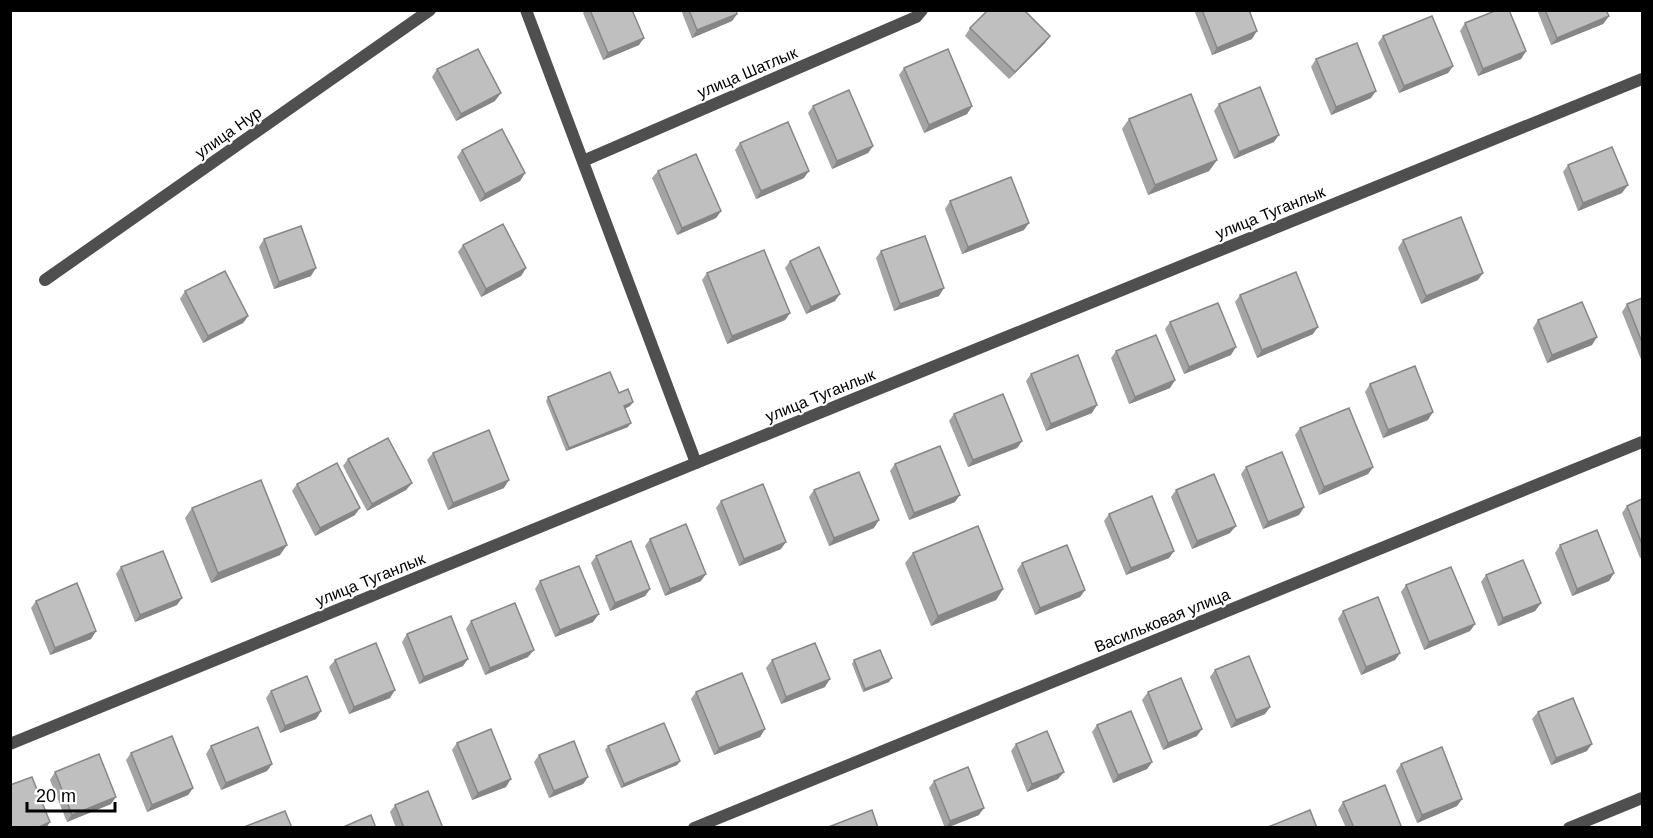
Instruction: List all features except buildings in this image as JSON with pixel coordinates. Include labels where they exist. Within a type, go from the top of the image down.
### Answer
[{"type":"street","name":"улица Нур","points":[[45,280],[430,10]]},
{"type":"street","points":[[526,10],[696,463]]},
{"type":"street","name":"улица Шатлык","points":[[583,161],[916,17],[922,10]]},
{"type":"street","name":"улица Туганлык","points":[[10,744],[1642,79]]},
{"type":"street","name":"Васильковая улица","points":[[694,828],[1642,442]]},
{"type":"street","points":[[1569,828],[1642,798]]}]
